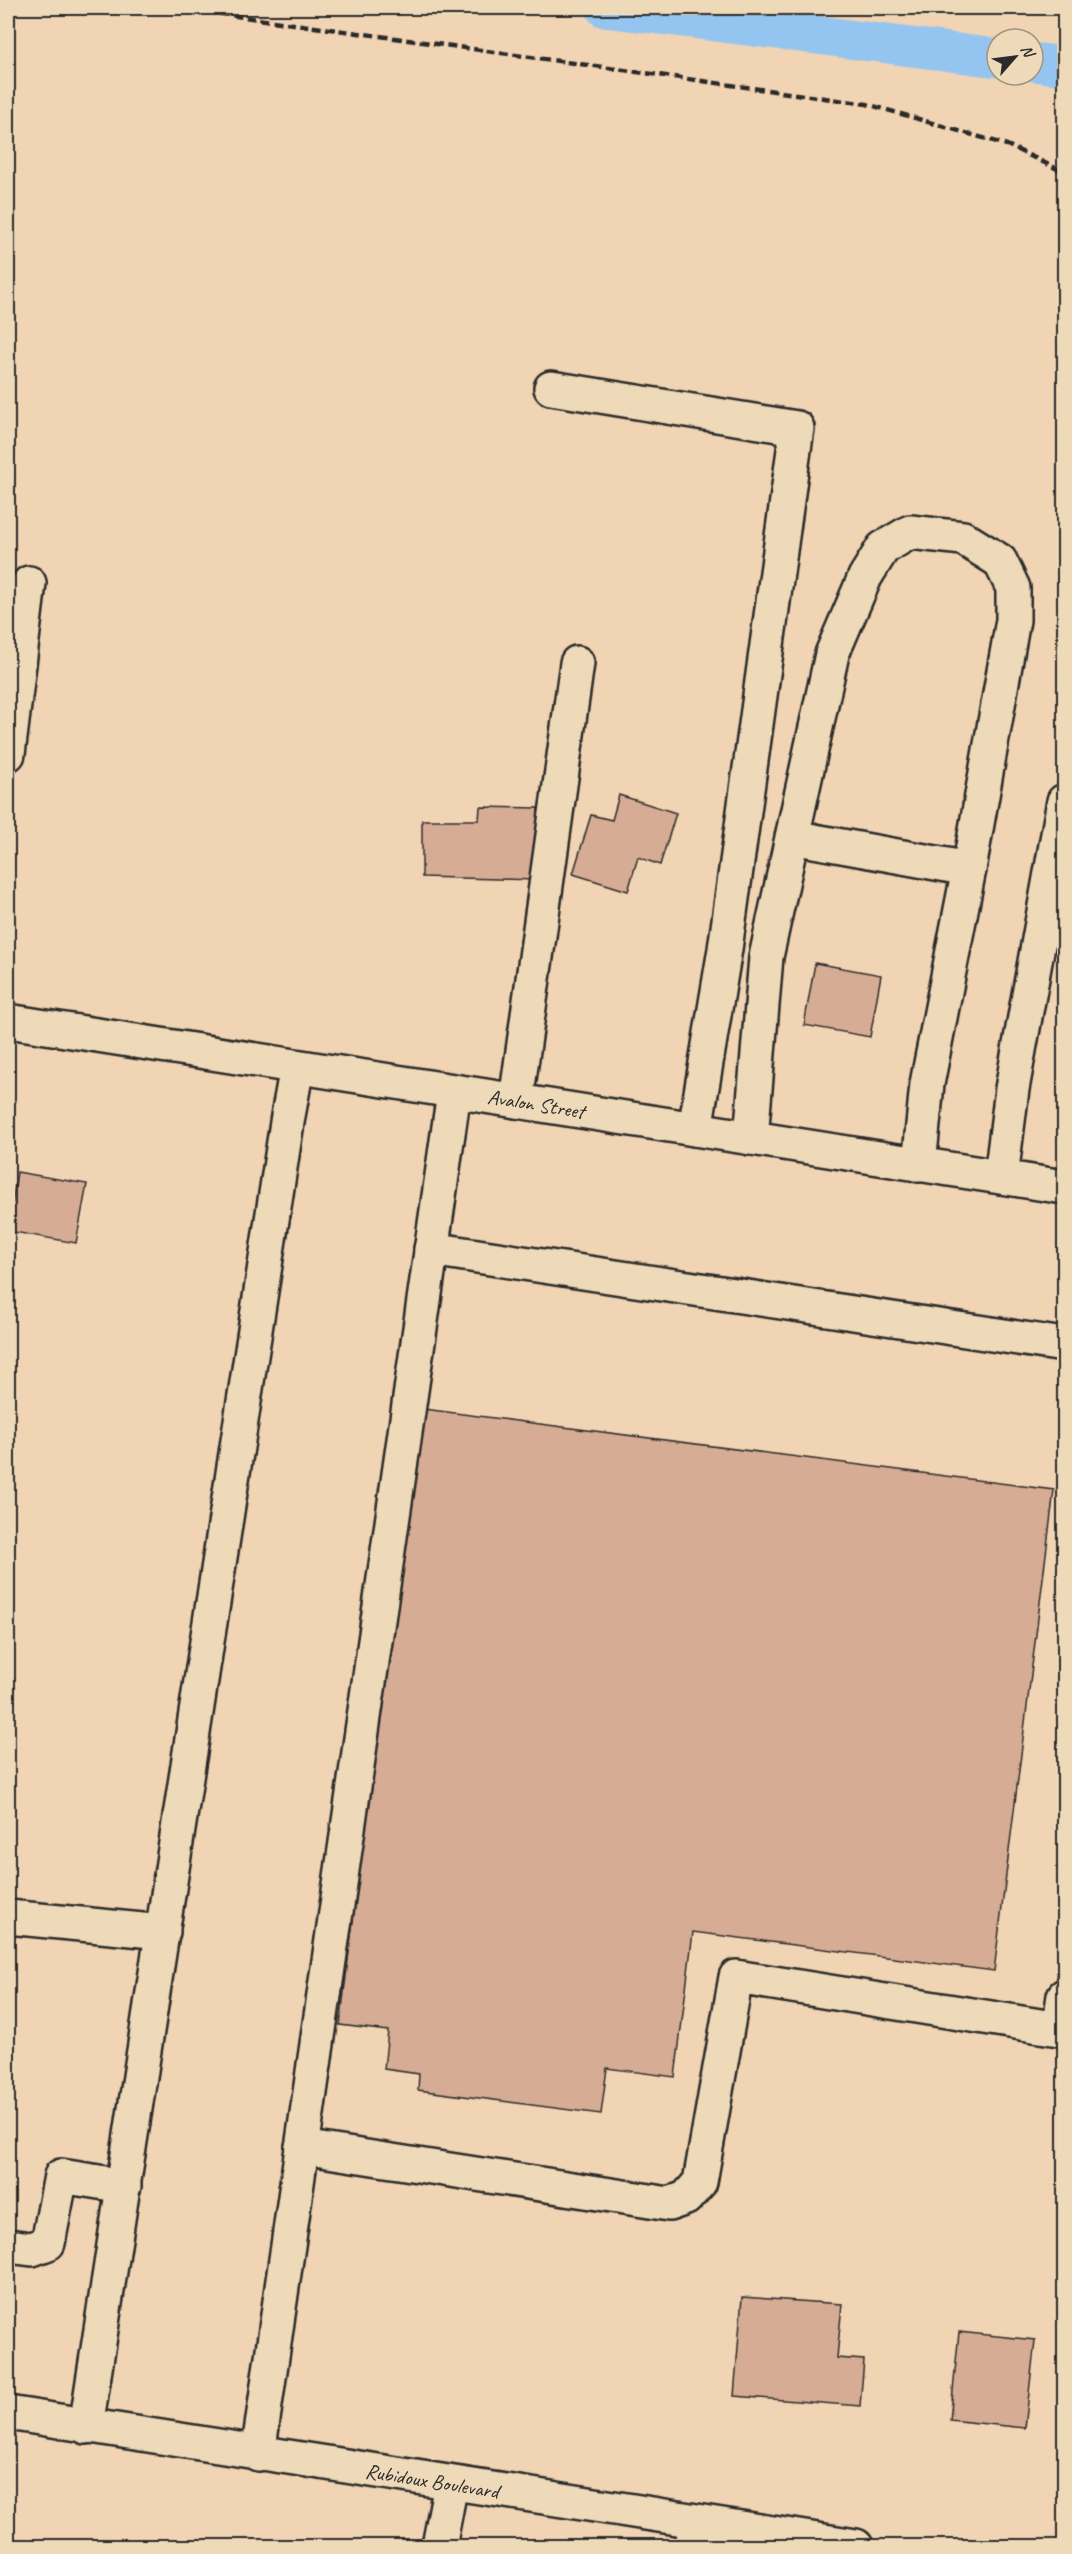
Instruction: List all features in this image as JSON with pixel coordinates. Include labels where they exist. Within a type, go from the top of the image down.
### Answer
[{"type":"street","points":[[551,388],[797,428],[725,950],[694,1129]]},
{"type":"street","points":[[751,1138],[766,957],[832,654],[865,577],[883,548],[910,532],[963,538],[1000,561],[1012,588],[1013,620],[969,868],[927,1084],[919,1165]]},
{"type":"street","points":[[8,754],[29,583]]},
{"type":"street","points":[[516,1101],[577,663]]},
{"type":"street","points":[[1001,1177],[1012,1089],[1065,801]]},
{"type":"street","points":[[792,837],[969,868]]},
{"type":"street","name":"Avalon Street","points":[[8,1021],[1065,1187]]},
{"type":"street","points":[[86,2427],[297,1067]]},
{"type":"street","points":[[258,2454],[454,1092]]},
{"type":"street","points":[[431,1249],[1065,1345]]},
{"type":"street","points":[[8,1917],[163,1932]]},
{"type":"street","points":[[302,2147],[669,2204],[686,2198],[700,2182],[736,1977],[1059,2029],[1065,1996]]},
{"type":"street","points":[[8,2246],[32,2249],[48,2243],[61,2176],[124,2186]]},
{"type":"street","name":"Rubidoux Boulevard","points":[[8,2413],[451,2484],[694,2534],[856,2547]]},
{"type":"street","points":[[439,2547],[451,2484]]},
{"type":"building","points":[[619,795],[676,813],[660,865],[638,857],[628,891],[573,874],[591,815],[612,820]]},
{"type":"building","points":[[480,807],[538,808],[537,880],[422,877],[422,820],[479,820]]},
{"type":"building","points":[[815,963],[881,975],[870,1037],[804,1025]]},
{"type":"building","points":[[17,1172],[87,1184],[76,1243],[8,1231]]},
{"type":"building","points":[[416,1408],[1054,1490],[994,1971],[693,1932],[675,2077],[607,2068],[601,2114],[418,2090],[419,2074],[384,2069],[388,2031],[340,2025]]},
{"type":"building","points":[[742,2297],[842,2304],[837,2358],[864,2360],[860,2406],[734,2396]]},
{"type":"building","points":[[959,2332],[1035,2340],[1025,2428],[950,2420]]},
{"type":"building","points":[[192,2539],[241,2546],[191,2546]]},
{"type":"waterway","points":[[605,8],[985,56]]},
{"type":"waterway","points":[[1045,64],[1064,66]]},
{"type":"railway","points":[[179,8],[867,104],[1007,145],[1064,172]]}]
